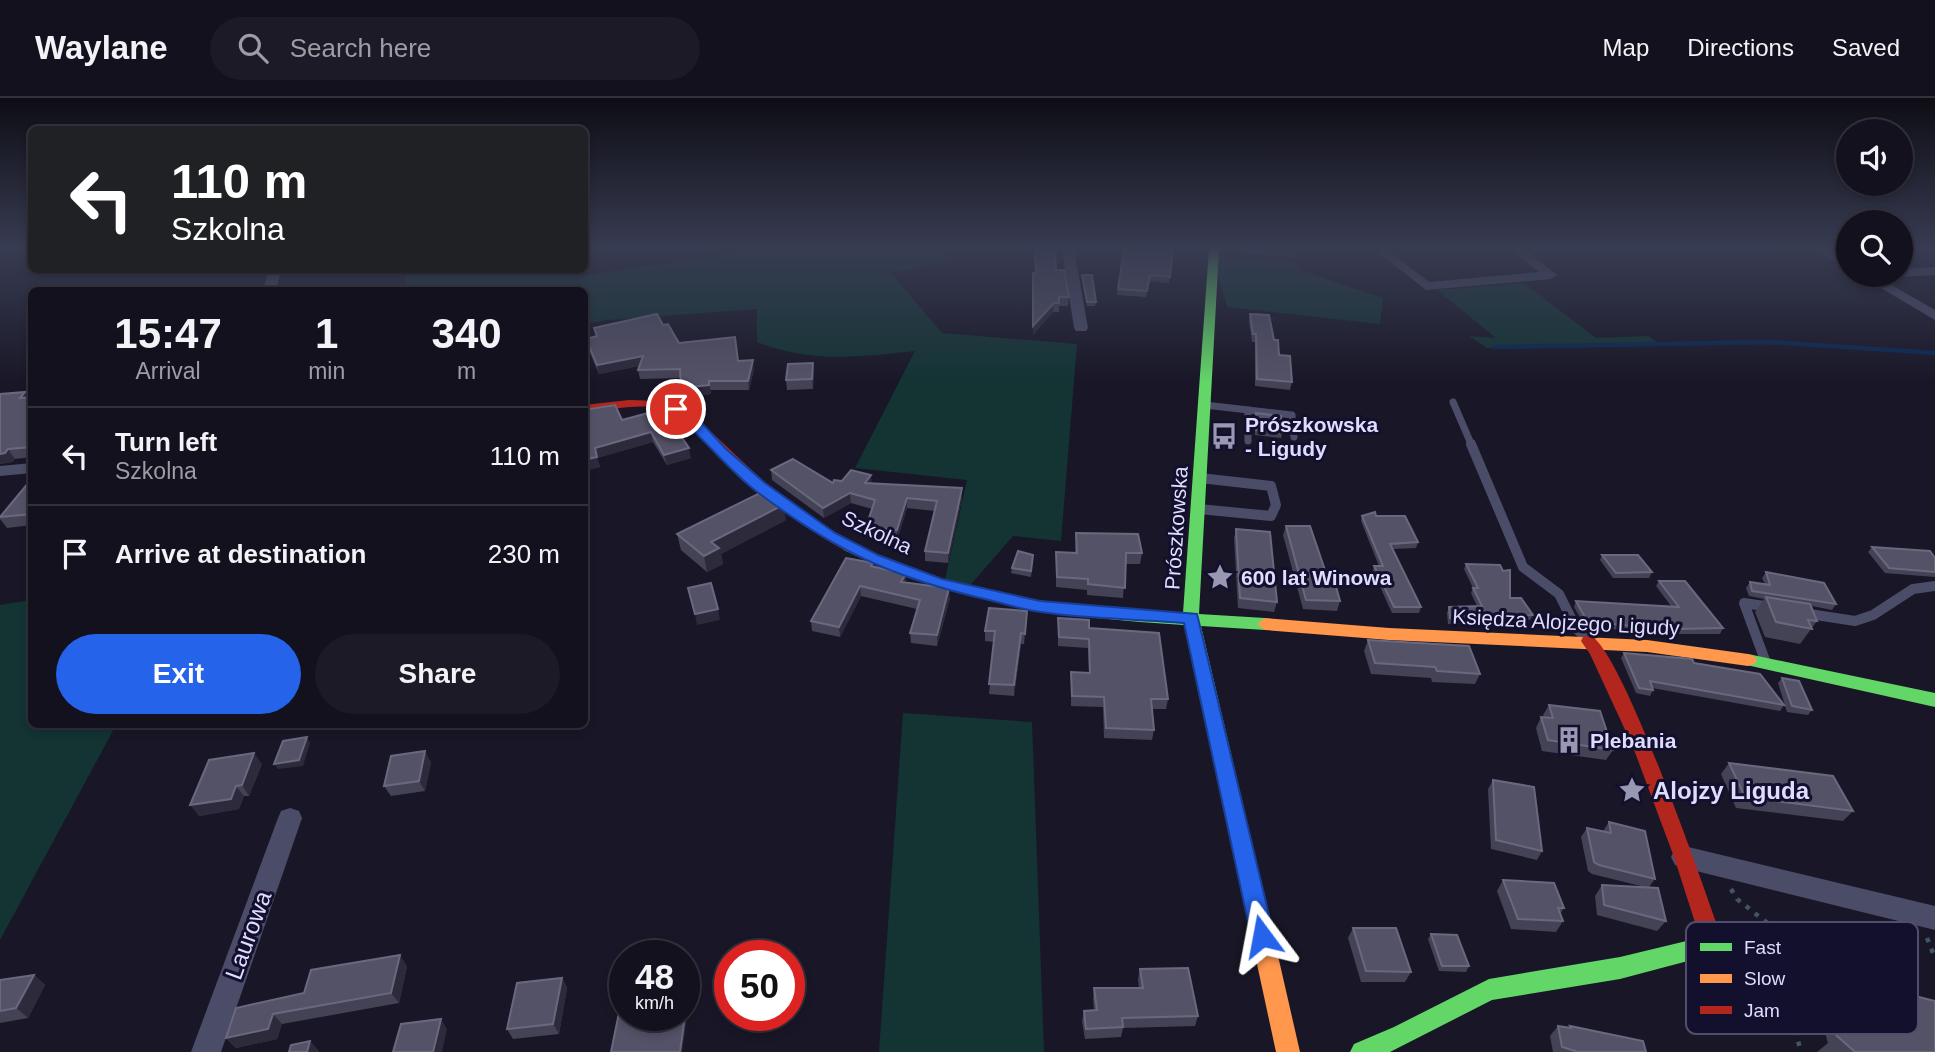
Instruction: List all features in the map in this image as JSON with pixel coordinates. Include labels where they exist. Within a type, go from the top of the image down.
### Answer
[{"type":"street","points":[[1075,294],[1081,328]]},
{"type":"street","name":"Prószkowska","points":[[1211,294],[1191,618],[1288,1052]]},
{"type":"street","points":[[1896,294],[1935,316]]},
{"type":"street","name":"Szkolna","points":[[588,409],[648,402],[676,409],[694,422],[721,452],[760,486],[829,536],[872,559],[939,583],[1040,607],[1191,618]]},
{"type":"street","points":[[0,471],[28,468]]},
{"type":"street","name":"Księdza Alojzego Ligudy","points":[[1191,618],[1389,634],[1589,641],[1684,650],[1766,663],[1935,699]]},
{"type":"street","points":[[1589,641],[1642,747],[1705,922]]},
{"type":"street","name":"Laurowa","points":[[206,1052],[290,818]]},
{"type":"street","points":[[1684,857],[1935,918]]},
{"type":"street","points":[[1362,1052],[1402,1035],[1489,990],[1620,968],[1686,952]]},
{"type":"lane","points":[[1453,402],[1523,567],[1559,594],[1576,628],[1589,641]]},
{"type":"lane","points":[[1205,405],[1292,415],[1294,437]]},
{"type":"lane","points":[[1248,410],[1248,441]]},
{"type":"lane","points":[[1198,509],[1270,516],[1276,505],[1271,486],[1200,477]]},
{"type":"lane","points":[[1766,663],[1744,603],[1855,621],[1873,615],[1913,589],[1935,586]]},
{"type":"path","points":[[1717,864],[1737,899],[1766,922]]},
{"type":"path","points":[[1796,1034],[1801,1052]]},
{"type":"green space","points":[[588,294],[908,294],[942,333],[1077,344],[1061,541],[1013,536],[966,590],[944,584],[967,480],[855,468],[915,351],[835,357],[777,349],[757,342],[757,309],[588,323]]},
{"type":"green space","points":[[1223,294],[1370,294],[1383,298],[1380,324],[1227,307]]},
{"type":"green space","points":[[1441,294],[1538,294],[1596,338],[1648,336],[1659,343],[1487,348],[1469,336],[1496,338]]},
{"type":"green space","points":[[28,600],[28,728],[114,728],[0,940],[0,605]]},
{"type":"green space","points":[[903,713],[1032,722],[1044,1052],[879,1052]]},
{"type":"building","points":[[1033,294],[1068,294],[1069,297],[1059,297],[1059,303],[1054,303],[1033,326]]},
{"type":"building","points":[[1085,294],[1095,294],[1096,302],[1087,302]]},
{"type":"building","points":[[657,314],[663,325],[668,324],[679,343],[735,337],[738,361],[753,360],[748,381],[709,381],[709,385],[681,388],[680,369],[638,370],[643,356],[597,365],[588,344],[588,338],[597,336],[594,328]]},
{"type":"building","points":[[1250,314],[1269,315],[1274,340],[1278,340],[1279,355],[1290,356],[1292,382],[1257,379],[1256,334],[1253,334]]},
{"type":"building","points":[[813,363],[812,379],[786,380],[788,364]]},
{"type":"building","points":[[25,392],[20,398],[28,397],[28,447],[8,449],[0,454],[0,394]]},
{"type":"building","points":[[615,405],[622,420],[663,409],[689,448],[664,455],[651,432],[595,448],[597,457],[588,459],[588,409]]},
{"type":"building","points":[[1256,413],[1281,416],[1282,433],[1256,430]]},
{"type":"building","points":[[793,459],[833,483],[834,480],[842,481],[851,470],[871,475],[865,483],[962,488],[948,553],[925,551],[937,501],[907,498],[897,530],[866,527],[875,500],[850,493],[823,508],[771,470]]},
{"type":"building","points":[[28,483],[28,514],[0,517]]},
{"type":"building","points":[[764,491],[783,505],[711,542],[719,548],[704,556],[677,534]]},
{"type":"building","points":[[1375,512],[1376,516],[1405,516],[1418,542],[1390,544],[1421,607],[1394,607],[1374,566],[1383,566],[1362,516]]},
{"type":"building","points":[[1286,526],[1310,526],[1328,579],[1334,579],[1340,601],[1306,600]]},
{"type":"building","points":[[1236,529],[1270,532],[1277,602],[1240,598]]},
{"type":"building","points":[[1076,533],[1138,534],[1142,553],[1126,553],[1125,588],[1088,584],[1088,579],[1057,577],[1056,552],[1077,553]]},
{"type":"building","points":[[1872,547],[1930,551],[1935,558],[1935,572],[1889,568]]},
{"type":"building","points":[[1018,551],[1033,555],[1031,571],[1012,568]]},
{"type":"building","points":[[1602,555],[1638,555],[1652,572],[1616,573]]},
{"type":"building","points":[[846,558],[873,563],[871,566],[906,574],[901,582],[949,588],[937,635],[910,633],[920,600],[860,586],[839,627],[811,621]]},
{"type":"building","points":[[1466,564],[1500,565],[1503,571],[1510,570],[1510,598],[1521,598],[1533,615],[1508,616],[1511,620],[1450,618],[1449,607],[1482,606],[1473,588],[1478,588]]},
{"type":"building","points":[[1766,572],[1824,583],[1836,604],[1752,591],[1750,582],[1770,585]]},
{"type":"building","points":[[1659,581],[1685,581],[1723,628],[1676,629],[1677,631],[1587,621],[1576,601],[1679,607]]},
{"type":"building","points":[[711,583],[718,609],[695,614],[688,588]]},
{"type":"building","points":[[1766,597],[1810,604],[1817,621],[1808,620],[1812,629],[1776,622]]},
{"type":"building","points":[[989,608],[1027,611],[1025,634],[1021,633],[1014,685],[989,684],[995,631],[985,631]]},
{"type":"building","points":[[1058,618],[1089,620],[1089,628],[1159,633],[1168,699],[1151,699],[1154,730],[1106,728],[1104,697],[1072,696],[1071,672],[1090,673],[1089,639],[1059,637]]},
{"type":"building","points":[[1368,640],[1469,646],[1480,674],[1437,671],[1435,667],[1375,663]]},
{"type":"building","points":[[1624,653],[1692,659],[1694,663],[1760,674],[1784,705],[1650,681],[1653,690],[1639,688]]},
{"type":"building","points":[[1782,678],[1799,681],[1812,710],[1792,706]]},
{"type":"building","points":[[1549,705],[1600,711],[1613,750],[1548,740],[1541,717],[1553,718]]},
{"type":"building","points":[[307,737],[299,760],[274,764],[283,741]]},
{"type":"building","points":[[425,751],[419,781],[384,786],[391,756]]},
{"type":"building","points":[[254,753],[242,785],[236,786],[231,799],[190,805],[209,760]]},
{"type":"building","points":[[1729,763],[1833,776],[1853,811],[1745,797]]},
{"type":"building","points":[[1493,780],[1534,787],[1542,851],[1496,840]]},
{"type":"building","points":[[1609,822],[1645,831],[1655,879],[1594,862],[1587,828],[1611,833]]},
{"type":"building","points":[[1503,880],[1554,883],[1564,908],[1558,908],[1563,921],[1518,919]]},
{"type":"building","points":[[1602,885],[1658,888],[1666,921],[1604,905]]},
{"type":"building","points":[[1353,928],[1396,928],[1411,972],[1366,971]]},
{"type":"building","points":[[1431,934],[1457,935],[1469,966],[1442,966]]},
{"type":"building","points":[[400,955],[391,993],[273,1014],[268,1029],[226,1038],[236,1008],[304,993],[311,970]]},
{"type":"building","points":[[1188,968],[1198,1016],[1122,1018],[1123,1027],[1086,1029],[1084,1011],[1097,1010],[1094,988],[1143,988],[1140,969]]},
{"type":"building","points":[[34,975],[16,1008],[0,1011],[0,980]]},
{"type":"building","points":[[562,978],[553,1024],[507,1029],[517,983]]},
{"type":"building","points":[[1918,997],[1935,1001],[1935,1052],[1855,1052],[1836,1035],[1918,1034]]},
{"type":"building","points":[[441,1019],[433,1052],[393,1052],[401,1024]]},
{"type":"building","points":[[1558,1026],[1643,1041],[1646,1052],[1576,1052],[1562,1047]]},
{"type":"building","points":[[615,1031],[683,1031],[680,1052],[611,1052]]},
{"type":"building","points":[[310,1041],[307,1052],[289,1052],[291,1045]]},
{"type":"waterway","points":[[1495,347],[1770,342],[1935,353]]},
{"type":"traffic: fast","points":[[1211,294],[1191,618],[1252,890]]},
{"type":"traffic: fast","points":[[849,547],[898,569],[948,586],[1000,599],[1105,613],[1265,624]]},
{"type":"traffic: fast","points":[[1748,660],[1935,700]]},
{"type":"traffic: fast","points":[[1362,1052],[1402,1035],[1489,990],[1620,968],[1686,951]]},
{"type":"traffic: slow","points":[[1265,624],[1389,634],[1647,646],[1748,660]]},
{"type":"traffic: slow","points":[[1252,890],[1288,1052]]},
{"type":"traffic: jam","points":[[588,409],[641,403],[663,405],[682,412],[757,483],[786,506],[849,547]]},
{"type":"traffic: jam","points":[[1589,641],[1597,652],[1642,747],[1705,922]]},
{"type":"place","name":"Prószkowska - Ligudy","points":[[1224,436]]},
{"type":"place","name":"600 lat Winowa","points":[[1220,577]]},
{"type":"place","name":"Plebania","points":[[1569,740]]},
{"type":"place","name":"Alojzy Liguda","points":[[1632,790]]},
{"type":"route","points":[[676,409],[694,422],[721,452],[760,486],[829,536],[872,559],[939,583],[1040,607],[1191,618],[1262,936]]}]
